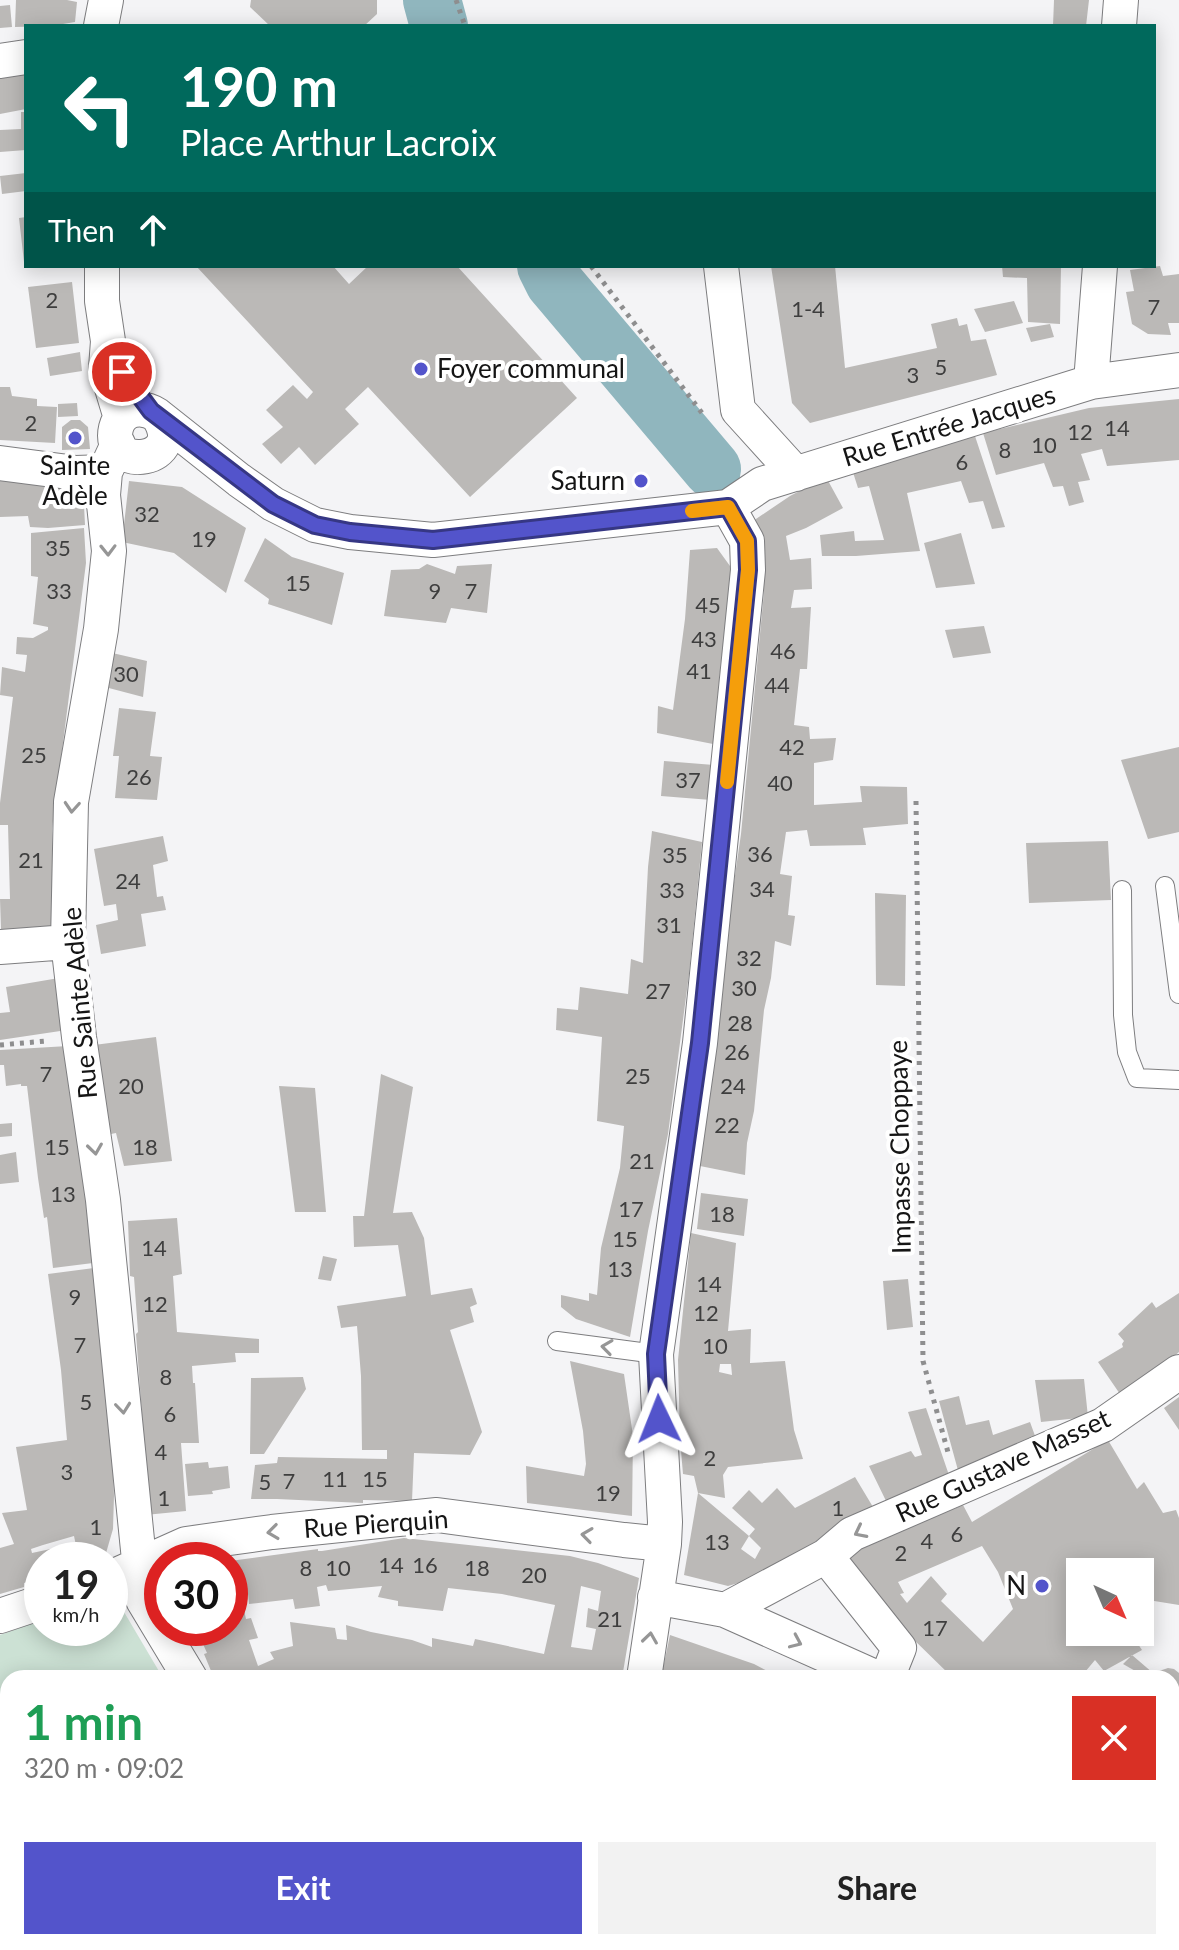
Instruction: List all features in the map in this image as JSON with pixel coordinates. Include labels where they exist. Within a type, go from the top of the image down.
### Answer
[{"type":"street","points":[[101,24],[106,0]]},
{"type":"street","points":[[1119,24],[1121,0]]},
{"type":"street","points":[[0,61],[24,57]]},
{"type":"street","points":[[102,268],[102,301],[108,341],[122,372],[135,435]]},
{"type":"street","points":[[721,268],[738,410],[796,474]]},
{"type":"street","points":[[1091,382],[1100,268]]},
{"type":"street","name":"Rue Entrée Jacques","points":[[728,507],[762,484],[1091,382],[1179,370]]},
{"type":"street","points":[[0,463],[76,473],[135,435]]},
{"type":"street","points":[[135,435],[239,480],[273,504],[315,525],[350,532],[433,540],[728,507],[747,541],[748,570],[700,1043],[656,1354],[664,1544],[645,1670]]},
{"type":"street","name":"Rue Sainte Adèle","points":[[128,1563],[136,1538],[103,1200],[68,942],[71,802],[101,629],[109,551],[103,495],[135,435]]},
{"type":"street","points":[[0,947],[68,942]]},
{"type":"street","name":"Rue Gustave Masset","points":[[725,1610],[826,1556],[852,1534],[1103,1425],[1179,1372]]},
{"type":"street","name":"Rue Pierquin","points":[[128,1571],[186,1544],[475,1510],[624,1540],[664,1544]]},
{"type":"street","points":[[826,1556],[899,1648],[890,1670]]},
{"type":"street","name":"Rue Sainte Adèle","points":[[128,1577],[185,1670]]},
{"type":"street","points":[[655,1597],[725,1610],[859,1670]]},
{"type":"street","points":[[0,1616],[24,1608]]},
{"type":"lane","points":[[1165,886],[1179,994]]},
{"type":"lane","points":[[1122,890],[1123,1015],[1127,1052],[1137,1078],[1179,1080]]},
{"type":"lane","points":[[557,1341],[656,1354]]},
{"type":"path","points":[[456,0],[464,24]]},
{"type":"path","points":[[592,268],[705,418]]},
{"type":"path","name":"Impasse Choppaye","points":[[916,801],[923,1361],[957,1488]]},
{"type":"path","points":[[0,1045],[79,1037]]},
{"type":"green space","points":[[128,1619],[158,1670],[0,1670],[0,1635],[24,1626],[24,1646],[128,1646]]},
{"type":"building","points":[[16,0],[77,2],[75,22],[15,27]]},
{"type":"building","points":[[251,0],[377,0],[377,14],[366,24],[268,24],[250,7]]},
{"type":"building","points":[[1054,0],[1089,0],[1086,24],[1053,24]]},
{"type":"building","points":[[10,5],[12,27],[0,28],[0,6]]},
{"type":"building","points":[[24,72],[24,109],[0,114],[0,75]]},
{"type":"building","points":[[21,112],[24,112],[24,150],[0,152],[0,130],[21,129]]},
{"type":"building","points":[[24,173],[24,191],[2,194],[0,176]]},
{"type":"building","points":[[24,217],[24,262],[19,218]]},
{"type":"building","points":[[1160,266],[1163,276],[1179,274],[1179,323],[1168,323],[1171,335],[1148,334],[1132,324],[1126,292],[1134,291],[1130,270]]},
{"type":"building","name":"Foyer communal","points":[[198,268],[335,268],[349,284],[366,268],[459,268],[577,398],[470,497],[368,387],[345,409],[359,424],[315,465],[299,447],[281,464],[262,444],[283,427],[266,410],[293,385],[307,399],[313,392]]},
{"type":"building","points":[[771,268],[835,268],[845,368],[937,348],[931,324],[957,318],[959,326],[967,324],[971,341],[986,339],[997,375],[810,423],[792,403]]},
{"type":"building","points":[[1002,268],[1061,268],[1060,324],[1028,322],[1027,278],[1003,277]]},
{"type":"building","points":[[72,282],[79,343],[36,348],[28,287]]},
{"type":"building","points":[[1014,301],[1023,323],[985,332],[974,309]]},
{"type":"building","points":[[1050,324],[1054,337],[1031,342],[1026,328]]},
{"type":"building","points":[[80,352],[82,371],[50,376],[47,358]]},
{"type":"building","points":[[0,387],[10,387],[12,396],[37,399],[37,406],[57,407],[55,443],[0,440]]},
{"type":"building","points":[[1179,399],[1179,460],[1107,466],[1102,449],[1081,454],[1090,480],[1078,482],[1084,502],[1069,506],[1063,486],[1053,487],[1044,463],[996,475],[983,433],[1089,408]]},
{"type":"building","points":[[77,403],[78,416],[58,417],[58,404]]},
{"type":"building","name":"Sainte Adèle","points":[[71,420],[80,420],[88,427],[90,449],[62,450],[62,427]]},
{"type":"building","points":[[974,433],[1005,527],[992,529],[983,501],[969,503],[961,481],[907,493],[920,551],[822,556],[820,535],[854,531],[855,541],[884,540],[869,486],[858,488],[850,463]]},
{"type":"building","points":[[0,474],[37,480],[37,486],[79,486],[76,499],[84,505],[85,525],[30,527],[28,516],[0,517]]},
{"type":"building","points":[[826,477],[843,508],[786,536],[790,560],[811,558],[812,589],[794,590],[791,608],[811,607],[807,669],[800,669],[794,725],[809,727],[810,739],[836,738],[833,760],[814,763],[814,805],[862,802],[860,786],[907,787],[908,824],[863,828],[866,845],[810,846],[807,830],[786,832],[780,874],[792,876],[788,915],[795,916],[791,946],[775,941],[745,1175],[700,1166],[741,834],[764,592],[763,563],[753,521]]},
{"type":"building","points":[[129,481],[182,487],[246,528],[226,593],[174,553],[122,542]]},
{"type":"building","points":[[84,528],[86,563],[52,829],[53,929],[1,929],[0,899],[10,899],[8,825],[0,825],[0,803],[13,697],[0,695],[2,667],[25,672],[27,655],[16,654],[17,637],[33,638],[48,630],[48,627],[33,624],[38,577],[31,576],[31,533]]},
{"type":"building","points":[[961,533],[975,584],[936,588],[924,543]]},
{"type":"building","points":[[265,538],[292,557],[344,573],[332,625],[268,604],[269,599],[244,581]]},
{"type":"building","points":[[717,548],[730,566],[732,592],[713,744],[657,733],[658,706],[673,710],[690,550]]},
{"type":"building","points":[[427,564],[455,574],[457,566],[492,564],[487,613],[451,608],[446,623],[384,616],[391,570],[419,569]]},
{"type":"building","points":[[984,626],[991,653],[953,658],[945,630]]},
{"type":"building","points":[[108,652],[147,661],[143,697],[105,687]]},
{"type":"building","points":[[119,708],[156,712],[150,756],[162,757],[157,800],[115,798],[119,756],[113,756]]},
{"type":"building","points":[[1179,747],[1179,832],[1148,839],[1121,760]]},
{"type":"building","points":[[664,761],[714,765],[711,800],[661,796]]},
{"type":"building","points":[[652,831],[702,842],[668,1134],[630,1337],[576,1319],[561,1307],[561,1295],[589,1301],[589,1293],[597,1295],[601,1248],[620,1168],[624,1126],[597,1121],[602,1037],[556,1030],[557,1008],[578,1010],[580,987],[628,994],[631,959],[643,963]]},
{"type":"building","points":[[163,836],[168,861],[153,865],[157,897],[163,896],[166,910],[141,914],[146,946],[101,954],[96,925],[118,920],[116,904],[104,906],[94,849]]},
{"type":"building","points":[[1108,841],[1111,900],[1029,903],[1026,843]]},
{"type":"building","points":[[875,893],[906,895],[905,986],[876,985]]},
{"type":"building","points":[[59,978],[67,1030],[0,1040],[0,1013],[10,1012],[6,987]]},
{"type":"building","points":[[156,1037],[172,1161],[124,1166],[116,1133],[106,1135],[94,1045]]},
{"type":"building","points":[[68,1046],[93,1263],[53,1268],[27,1086],[6,1086],[4,1065],[0,1065],[0,1050]]},
{"type":"building","points":[[381,1074],[413,1087],[393,1213],[412,1212],[424,1238],[431,1295],[472,1288],[477,1304],[470,1307],[474,1322],[450,1330],[482,1432],[470,1455],[414,1453],[412,1501],[363,1500],[363,1503],[251,1499],[255,1465],[277,1463],[278,1457],[387,1459],[387,1450],[362,1450],[357,1326],[341,1328],[337,1306],[406,1296],[398,1245],[354,1247],[353,1216],[364,1216]]},
{"type":"building","points":[[279,1086],[315,1088],[326,1212],[295,1212]]},
{"type":"building","points":[[12,1123],[12,1136],[0,1137],[0,1124]]},
{"type":"building","points":[[16,1152],[19,1182],[0,1184],[0,1155]]},
{"type":"building","points":[[701,1193],[748,1199],[744,1236],[697,1229]]},
{"type":"building","points":[[177,1218],[182,1274],[173,1276],[177,1332],[259,1339],[259,1353],[235,1353],[236,1362],[192,1366],[199,1443],[181,1443],[186,1511],[145,1515],[138,1332],[134,1277],[130,1276],[128,1221]]},
{"type":"building","points":[[691,1233],[736,1243],[728,1331],[751,1329],[750,1363],[785,1361],[794,1430],[803,1459],[728,1467],[723,1475],[725,1498],[698,1493],[694,1476],[683,1474],[678,1360]],"holes":[[[720,1364],[731,1364],[732,1375],[719,1372]]]},
{"type":"building","points":[[323,1256],[337,1259],[331,1281],[318,1279]]},
{"type":"building","points":[[94,1268],[112,1435],[113,1529],[109,1542],[75,1542],[74,1536],[54,1542],[24,1542],[24,1587],[0,1594],[0,1548],[14,1544],[2,1513],[27,1510],[16,1447],[67,1440],[48,1274]]},
{"type":"building","points":[[908,1279],[913,1327],[887,1330],[883,1281]]},
{"type":"building","points":[[1179,1293],[1179,1352],[1145,1382],[1122,1397],[1098,1362],[1123,1347],[1124,1341],[1118,1334],[1152,1302],[1156,1308]]},
{"type":"building","points":[[570,1361],[624,1374],[633,1436],[632,1516],[527,1503],[526,1466],[584,1476],[583,1431]]},
{"type":"building","points":[[303,1377],[306,1389],[264,1454],[250,1454],[251,1378]]},
{"type":"building","points":[[1084,1379],[1088,1417],[1041,1422],[1035,1380]]},
{"type":"building","points":[[959,1396],[966,1425],[989,1420],[993,1435],[1030,1422],[1038,1444],[959,1474],[939,1401]]},
{"type":"building","points":[[1179,1397],[1179,1430],[1164,1408]]},
{"type":"building","points":[[926,1408],[951,1481],[888,1505],[869,1466],[911,1451],[915,1457],[922,1455],[908,1412]]},
{"type":"building","points":[[1108,1440],[1137,1489],[1144,1482],[1163,1513],[1176,1510],[1179,1518],[1179,1605],[1154,1601],[1154,1558],[1066,1558],[1066,1646],[1139,1646],[1142,1650],[1106,1670],[1095,1660],[1087,1670],[945,1670],[881,1604],[846,1554],[963,1505],[972,1522]],"holes":[[[982,1546],[998,1572],[1013,1609],[983,1642],[941,1601],[947,1594],[931,1576],[907,1603],[900,1594],[904,1593],[898,1582]]]},
{"type":"building","points":[[208,1462],[209,1468],[228,1466],[230,1488],[212,1491],[213,1494],[188,1496],[185,1464]]},
{"type":"building","points":[[855,1477],[876,1512],[793,1567],[728,1586],[684,1575],[698,1493],[749,1536],[755,1529],[732,1508],[749,1490],[762,1503],[777,1488],[795,1508]],"holes":[[[749,1536],[761,1548],[755,1559],[741,1549]]]},
{"type":"building","points":[[404,1538],[570,1556],[639,1578],[623,1670],[211,1670],[204,1646],[248,1646],[248,1619],[251,1618],[258,1638],[249,1640],[258,1666],[274,1659],[270,1652],[293,1646],[290,1622],[335,1628],[337,1639],[347,1640],[346,1625],[432,1647],[432,1638],[473,1646],[475,1639],[544,1654],[555,1605],[502,1594],[448,1588],[443,1611],[398,1606],[398,1601],[378,1597],[382,1586],[328,1591],[326,1585],[317,1587],[320,1606],[295,1609],[293,1599],[249,1604],[248,1559]],"holes":[[[581,1586],[601,1591],[598,1611],[588,1608],[586,1627],[596,1629],[592,1650],[571,1647]]]},
{"type":"building","points":[[670,1635],[766,1670],[663,1670]]},
{"type":"building","points":[[1132,1655],[1150,1670],[1134,1670],[1123,1664]]},
{"type":"waterway","points":[[432,0],[438,24]]},
{"type":"waterway","points":[[547,268],[554,282],[712,469]]},
{"type":"slow traffic","points":[[692,511],[728,507],[747,541],[748,570],[727,782]]},
{"type":"place","name":"Foyer communal","points":[[421,369]]},
{"type":"place","name":"Sainte Adèle","points":[[75,438]]},
{"type":"place","name":"Saturn","points":[[641,481]]},
{"type":"place","name":"N","points":[[1042,1586]]},
{"type":"route","points":[[122,372],[151,411],[273,504],[315,525],[350,532],[433,540],[728,507],[747,541],[748,570],[700,1043],[656,1354],[659,1419]]}]
